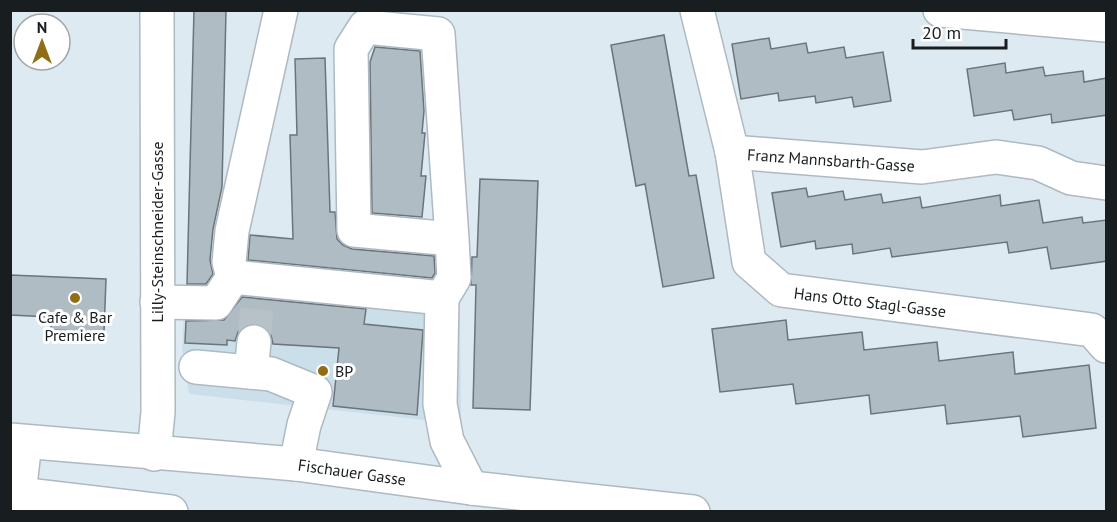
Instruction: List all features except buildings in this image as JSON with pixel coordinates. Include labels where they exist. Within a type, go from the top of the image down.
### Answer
[{"type":"street","name":"Lilly-Steinschneider-Gasse","points":[[154,454],[158,412],[157,10]]},
{"type":"street","points":[[250,284],[229,262],[232,231],[281,10]]},
{"type":"street","name":"Hans Otto Stagl-Gasse","points":[[697,10],[732,152],[749,262],[781,290],[1092,330],[1107,346]]},
{"type":"street","points":[[940,10],[1107,25]]},
{"type":"street","points":[[452,239],[354,230],[351,50],[365,27],[438,34],[452,239],[454,278],[442,298],[440,404],[447,441],[471,488]]},
{"type":"street","name":"Franz Mannsbarth-Gasse","points":[[732,152],[922,168],[996,157],[1038,163],[1071,178],[1107,183]]},
{"type":"street","points":[[157,302],[216,303],[250,284],[442,298]]},
{"type":"street","points":[[196,367],[252,357],[271,374],[315,392],[304,425],[296,464]]},
{"type":"street","points":[[18,441],[16,500],[171,512]]},
{"type":"street","name":"Fischauer Gasse","points":[[18,441],[296,464],[471,488],[693,512]]},
{"type":"shaded area","name":"BP","points":[[245,291],[460,310],[461,424],[189,394],[182,349],[184,311],[227,313]]},
{"type":"tunnel","points":[[254,342],[258,295]]},
{"type":"place","name":"Cafe & Bar Premiere","points":[[75,298]]},
{"type":"place","name":"BP","points":[[323,371]]}]
